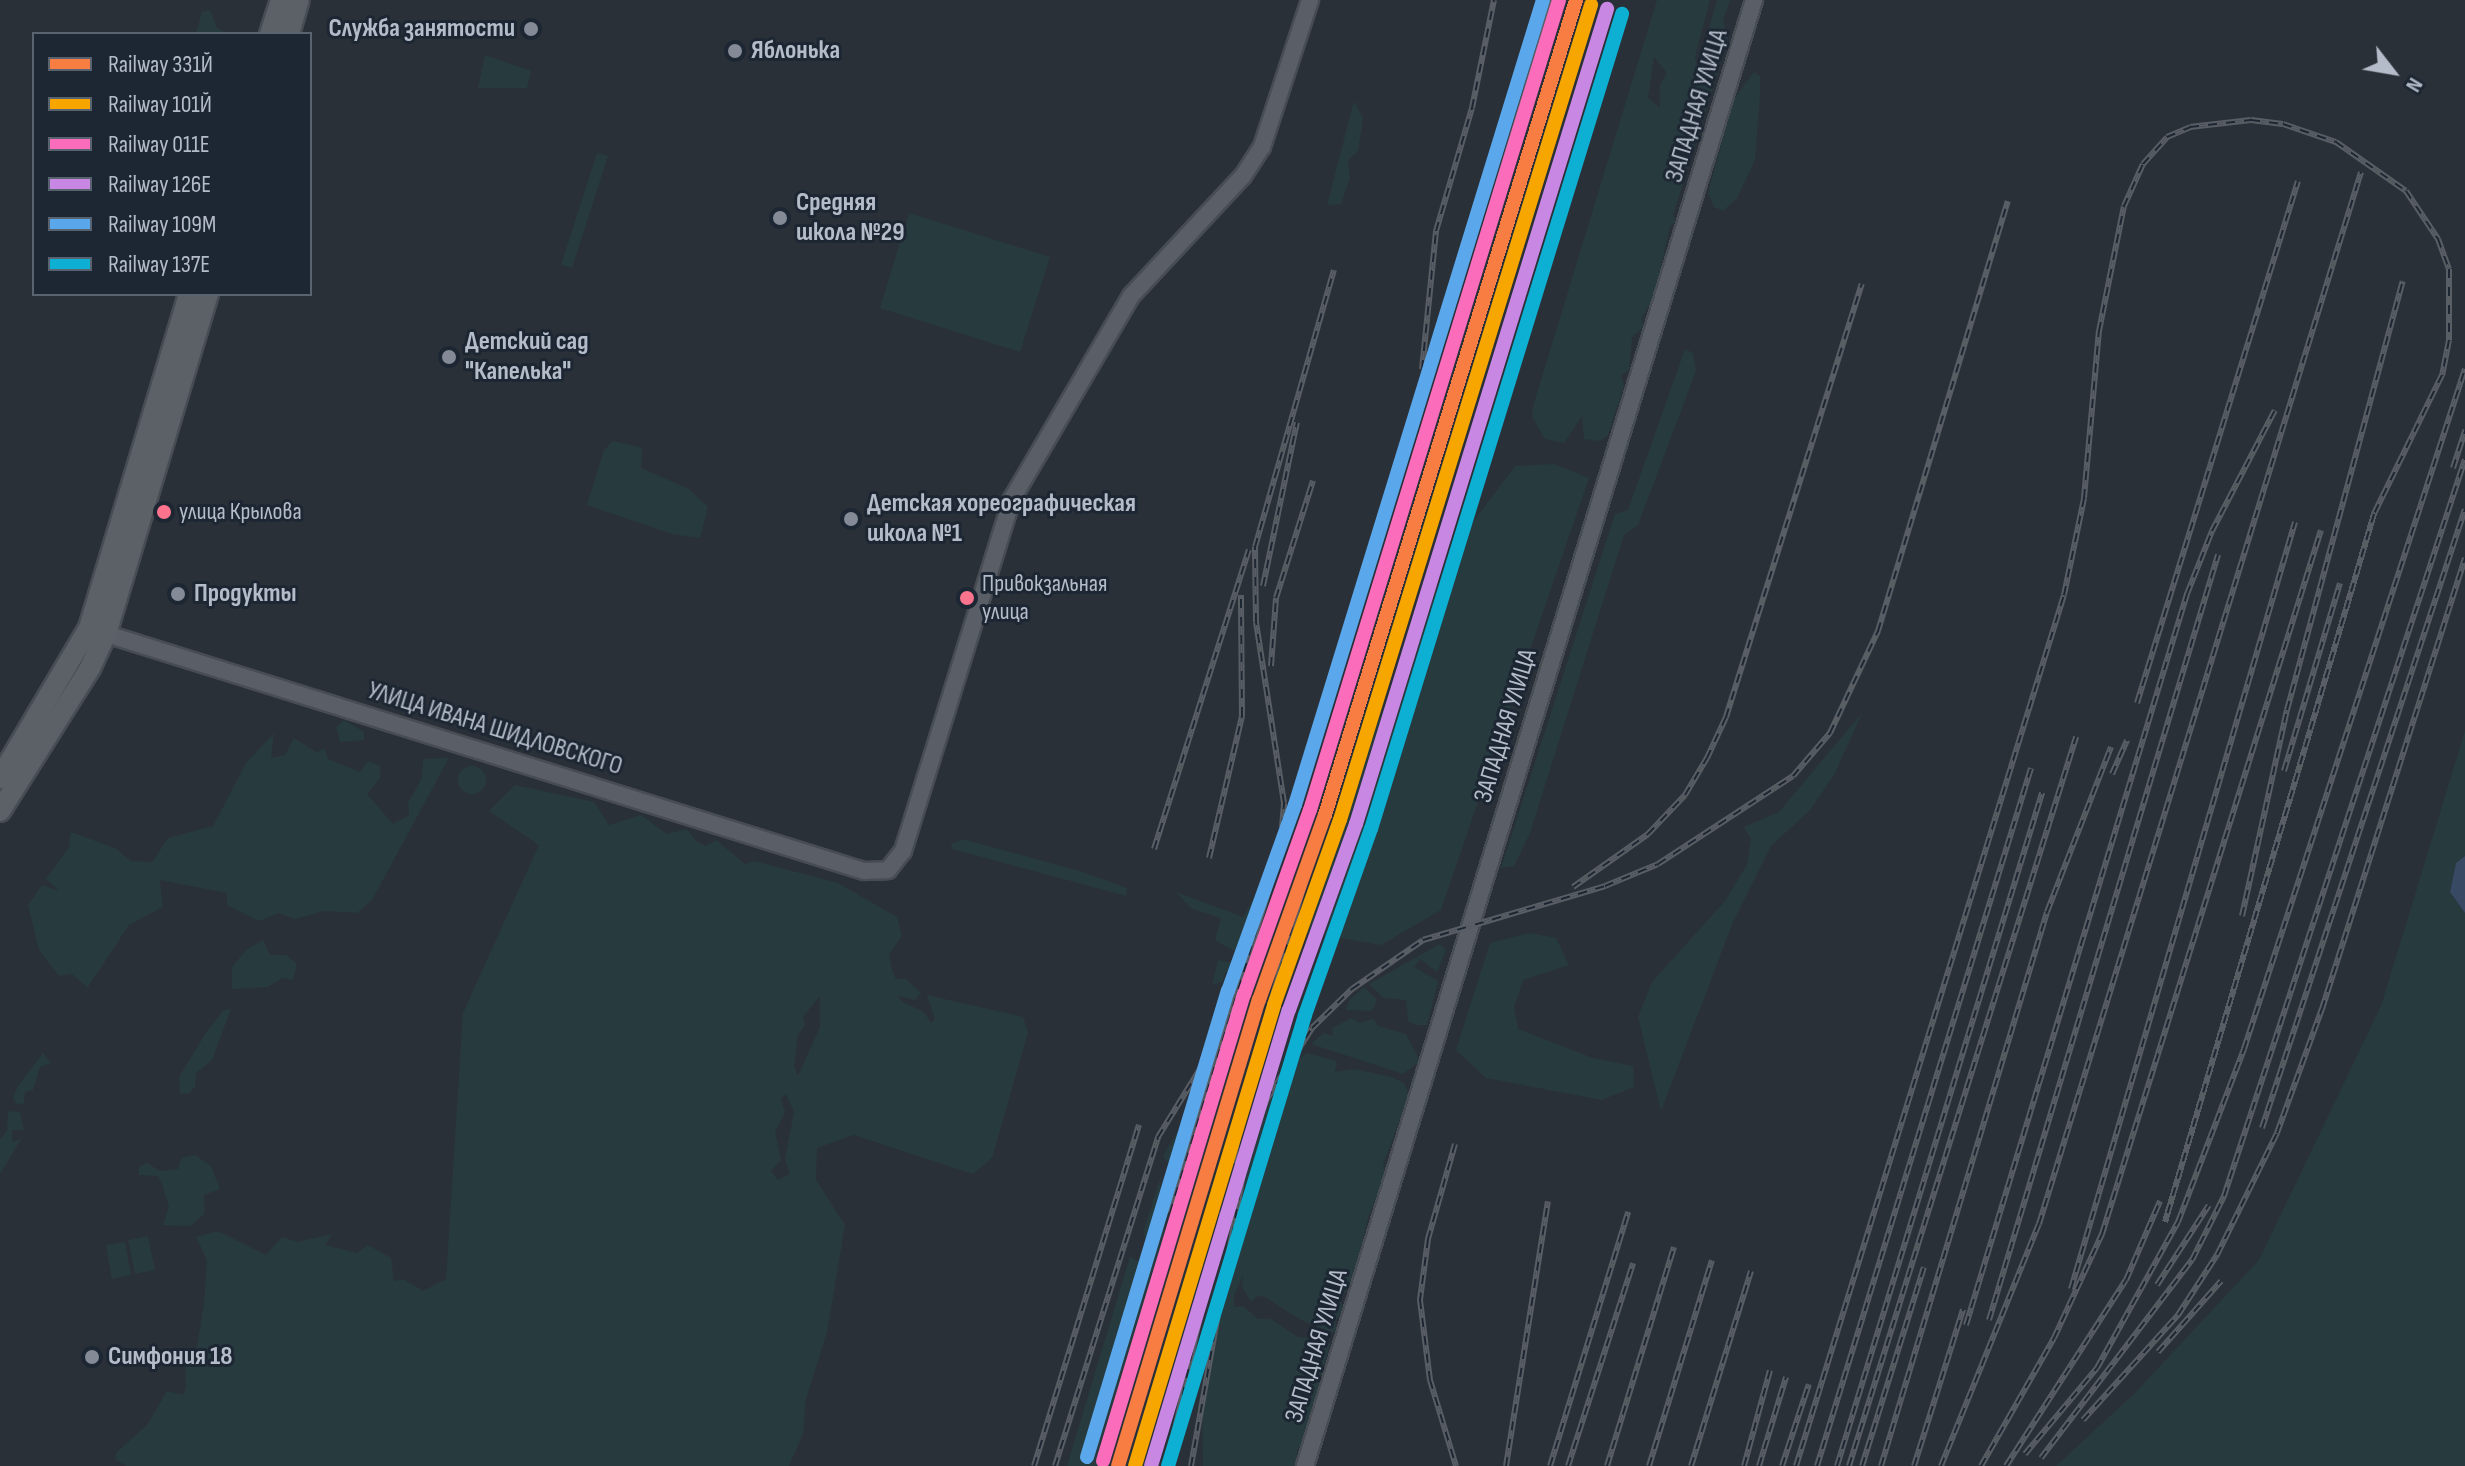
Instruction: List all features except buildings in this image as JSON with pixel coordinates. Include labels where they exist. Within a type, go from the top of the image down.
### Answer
[{"type":"main road","points":[[271,32],[281,0]]},
{"type":"main road","points":[[290,32],[299,0]]},
{"type":"main road","points":[[0,811],[90,668],[97,631],[188,296]]},
{"type":"main road","points":[[0,778],[97,631],[207,296]]},
{"type":"street","name":"УЛИЦА ИВАНА ШИДЛОВСКОГО","points":[[97,631],[864,871],[888,870],[903,851],[1012,499],[1131,296],[1243,176],[1262,147],[1310,0]]},
{"type":"street","name":"ЗАПАДНАЯ УЛИЦА","points":[[1305,1466],[1754,0]]},
{"type":"green space","points":[[1657,0],[1710,0],[1695,57],[1698,69],[1717,0],[1730,0],[1723,20],[1728,40],[1673,215],[1676,222],[1670,226],[1654,297],[1641,319],[1644,327],[1632,337],[1629,370],[1621,375],[1624,386],[1608,435],[1600,441],[1584,439],[1582,416],[1564,443],[1545,439],[1532,416]],"holes":[[[1654,57],[1667,73],[1660,85],[1660,108],[1648,98]]]},
{"type":"green space","points":[[210,10],[217,28],[225,32],[197,32],[202,12]]},
{"type":"green space","points":[[485,55],[531,71],[527,88],[478,88]]},
{"type":"green space","points":[[1754,72],[1760,76],[1755,160],[1737,198],[1723,211],[1714,207],[1708,193],[1733,100]]},
{"type":"green space","points":[[1354,101],[1363,118],[1358,151],[1348,160],[1350,178],[1341,204],[1327,205]]},
{"type":"green space","points":[[597,153],[608,156],[572,268],[561,265]]},
{"type":"green space","points":[[909,213],[1050,257],[1020,352],[880,308]]},
{"type":"green space","points":[[1685,349],[1693,353],[1696,371],[1638,525],[1624,535],[1530,833],[1514,866],[1501,868],[1615,514],[1628,510]]},
{"type":"green space","points":[[613,441],[642,448],[641,468],[689,489],[708,507],[700,538],[672,534],[587,505],[604,450]]},
{"type":"green space","points":[[1554,464],[1589,478],[1441,910],[1381,945],[1300,931],[1368,744],[1455,546],[1515,466]]},
{"type":"green space","points":[[1862,713],[1834,775],[1810,810],[1771,846],[1733,922],[1661,1111],[1638,1017],[1652,982],[1725,901],[1747,865],[1751,839],[1744,827],[1779,812]]},
{"type":"green space","points":[[344,720],[364,732],[364,740],[340,742],[336,727]]},
{"type":"green space","points":[[2465,731],[2465,856],[2456,863],[2450,892],[2465,913],[2465,1466],[2056,1466],[2134,1394],[2259,1260],[2381,1006]]},
{"type":"green space","points":[[274,733],[271,758],[285,755],[294,738],[317,753],[324,748],[328,759],[360,772],[368,761],[380,766],[380,778],[367,794],[393,824],[409,815],[408,803],[422,778],[423,759],[449,758],[372,900],[357,913],[324,911],[295,919],[279,913],[259,921],[227,905],[227,893],[160,880],[163,907],[129,925],[84,993],[87,987],[72,974],[59,976],[39,950],[28,905],[42,885],[59,891],[46,879],[69,847],[71,832],[115,848],[131,861],[152,862],[168,838],[213,826],[246,763]]},
{"type":"green space","points":[[472,766],[482,770],[486,780],[482,790],[472,794],[462,790],[458,780],[462,770]]},
{"type":"green space","points":[[515,785],[594,802],[609,825],[641,815],[667,834],[687,829],[696,841],[706,846],[716,840],[745,864],[754,861],[838,883],[897,917],[902,936],[889,954],[892,970],[896,979],[906,979],[921,993],[915,1000],[897,996],[903,1002],[924,1012],[931,1023],[935,1019],[927,995],[1023,1017],[1028,1032],[992,1158],[973,1174],[854,1135],[817,1148],[816,1180],[845,1225],[827,1332],[806,1399],[803,1434],[789,1466],[126,1466],[115,1459],[117,1452],[148,1424],[167,1391],[183,1395],[186,1388],[185,1364],[196,1353],[207,1260],[196,1237],[218,1231],[266,1255],[282,1237],[298,1242],[332,1234],[325,1245],[357,1253],[368,1245],[391,1258],[394,1281],[403,1279],[423,1291],[446,1279],[463,1013],[539,845],[489,811]],"holes":[[[820,996],[820,1027],[798,1076],[794,1066],[798,1034],[805,1026],[803,1017]],[[786,1094],[794,1112],[785,1159],[790,1174],[778,1180],[771,1171],[781,1160],[775,1132],[785,1113],[781,1099]]]},
{"type":"green space","points":[[963,839],[1083,872],[1127,888],[1126,896],[952,849],[951,844]]},
{"type":"green space","points":[[1176,892],[1243,917],[1255,897],[1260,905],[1247,931],[1246,957],[1225,973],[1222,982],[1212,985],[1218,960],[1229,962],[1239,954],[1215,940],[1221,918],[1191,908]]},
{"type":"green space","points":[[1530,933],[1556,938],[1569,965],[1523,980],[1514,1007],[1518,1029],[1593,1058],[1633,1066],[1634,1087],[1602,1100],[1486,1078],[1456,1050],[1490,943]]},
{"type":"green space","points":[[263,940],[270,955],[286,955],[297,964],[293,980],[282,978],[268,987],[232,989],[232,967],[246,950]]},
{"type":"green space","points":[[1440,944],[1446,950],[1437,972],[1420,959],[1414,967],[1438,981],[1427,1025],[1416,1025],[1408,1021],[1406,1000],[1384,998],[1369,984]]},
{"type":"green space","points":[[1364,987],[1377,1000],[1372,1011],[1346,1010],[1349,1000]]},
{"type":"green space","points":[[231,1009],[212,1060],[196,1073],[195,1087],[188,1094],[180,1093],[179,1077],[207,1031],[224,1010]]},
{"type":"green space","points":[[1352,1018],[1359,1023],[1373,1019],[1378,1026],[1406,1034],[1420,1061],[1403,1074],[1311,1044],[1324,1033],[1333,1036],[1332,1028]]},
{"type":"green space","points":[[43,1053],[51,1063],[40,1067],[33,1090],[25,1092],[24,1103],[17,1105],[13,1098],[18,1086]]},
{"type":"green space","points":[[1307,1053],[1337,1061],[1335,1072],[1355,1069],[1391,1077],[1404,1083],[1409,1095],[1383,1165],[1386,1173],[1368,1218],[1354,1277],[1340,1301],[1344,1308],[1335,1322],[1337,1330],[1332,1333],[1301,1320],[1265,1297],[1257,1296],[1251,1302],[1242,1287],[1243,1276],[1234,1295],[1234,1307],[1243,1306],[1258,1319],[1271,1319],[1298,1337],[1323,1338],[1330,1344],[1303,1443],[1297,1450],[1297,1466],[1203,1466],[1202,1412],[1215,1338],[1216,1293],[1221,1294],[1242,1188],[1264,1113],[1288,1066]]},
{"type":"green space","points":[[8,1111],[20,1112],[24,1130],[12,1130],[12,1142],[21,1139],[0,1174],[0,1139],[7,1131]]},
{"type":"green space","points":[[1189,1113],[1193,1120],[1162,1226],[1166,1234],[1185,1196],[1143,1354],[1103,1466],[1067,1466],[1130,1257],[1142,1263],[1151,1247],[1143,1233],[1162,1173],[1159,1196],[1167,1193],[1171,1167],[1163,1156]]},
{"type":"green space","points":[[195,1155],[211,1166],[220,1189],[204,1195],[204,1214],[190,1226],[163,1225],[169,1207],[162,1184],[158,1176],[139,1175],[139,1167],[147,1163],[160,1171],[178,1169],[181,1158]]},
{"type":"green space","points":[[148,1236],[155,1270],[135,1274],[128,1240]]},
{"type":"green space","points":[[125,1242],[131,1275],[112,1279],[106,1245]]},
{"type":"water","points":[[2465,856],[2465,913],[2450,892],[2456,863]]},
{"type":"railway","points":[[1422,369],[1436,231],[1472,108],[1494,0]]},
{"type":"railway","points":[[1458,317],[1553,0]]},
{"type":"railway","points":[[1796,1466],[2064,595],[2084,498],[2099,331],[2124,206],[2143,164],[2167,137],[2190,127],[2251,120],[2283,124],[2336,142],[2406,191],[2438,239],[2449,269],[2449,340],[2442,375],[2374,514],[2165,1222]]},
{"type":"railway","points":[[1170,1213],[1495,149]]},
{"type":"railway","points":[[1941,1466],[2039,1224],[2361,172]]},
{"type":"railway","points":[[2137,703],[2298,181]]},
{"type":"railway","points":[[1191,1466],[1248,1146],[1267,1099],[1312,1028],[1352,989],[1423,940],[1605,886],[1658,864],[1793,776],[1830,733],[1878,631],[2008,201]]},
{"type":"railway","points":[[1282,827],[1284,803],[1256,622],[1255,547],[1334,270]]},
{"type":"railway","points":[[2242,916],[2287,710],[2403,281]]},
{"type":"railway","points":[[1573,887],[1648,834],[1685,795],[1707,758],[1726,717],[1862,284]]},
{"type":"railway","points":[[2025,1454],[2097,1368],[2178,1222],[2244,1049],[2465,369]]},
{"type":"railway","points":[[1966,1325],[2187,594],[2212,531],[2275,410]]},
{"type":"railway","points":[[1263,586],[1297,422]]},
{"type":"railway","points":[[2453,468],[2465,430]]},
{"type":"railway","points":[[2041,1458],[2192,1260],[2224,1196],[2465,459]]},
{"type":"railway","points":[[1271,666],[1276,598],[1313,481]]},
{"type":"railway","points":[[2262,1128],[2465,509]]},
{"type":"railway","points":[[2071,1289],[2295,522]]},
{"type":"railway","points":[[1981,1466],[2054,1338],[2102,1234],[2321,530]]},
{"type":"railway","points":[[1154,849],[1249,550]]},
{"type":"railway","points":[[1989,1320],[2218,555]]},
{"type":"railway","points":[[2083,1420],[2178,1315],[2217,1255],[2277,1133],[2322,1009],[2465,558]]},
{"type":"railway","points":[[2284,771],[2340,583]]},
{"type":"railway","points":[[1209,858],[1242,716],[1241,595]]},
{"type":"railway","points":[[1849,1466],[2076,737]]},
{"type":"railway","points":[[2112,774],[2127,740]]},
{"type":"railway","points":[[1881,1466],[2047,912],[2111,747]]},
{"type":"railway","points":[[1817,1466],[2031,768]]},
{"type":"railway","points":[[1837,1466],[2042,793]]},
{"type":"railway","points":[[1233,1163],[1246,1092],[1317,837]]},
{"type":"railway","points":[[1055,1466],[1158,1137],[1216,1043]]},
{"type":"railway","points":[[1034,1466],[1139,1125]]},
{"type":"railway","points":[[1455,1144],[1428,1239],[1420,1300],[1430,1380],[1456,1466]]},
{"type":"railway","points":[[1506,1466],[1548,1201]]},
{"type":"railway","points":[[2006,1466],[2126,1280],[2160,1201]]},
{"type":"railway","points":[[2157,1285],[2209,1205]]},
{"type":"railway","points":[[1167,1466],[1223,1212]]},
{"type":"railway","points":[[1550,1466],[1628,1212]]},
{"type":"railway","points":[[1607,1466],[1674,1247]]},
{"type":"railway","points":[[1649,1466],[1712,1260]]},
{"type":"railway","points":[[1568,1466],[1633,1263]]},
{"type":"railway","points":[[1862,1466],[1924,1267]]},
{"type":"railway","points":[[1691,1466],[1751,1271]]},
{"type":"railway","points":[[2158,1352],[2221,1281]]},
{"type":"railway","points":[[1914,1466],[1963,1310]]},
{"type":"railway","points":[[1744,1466],[1770,1370]]},
{"type":"railway","points":[[1759,1466],[1786,1377]]},
{"type":"railway","points":[[1782,1466],[1809,1384]]},
{"type":"rail line","name":"109М","points":[[1087,1457],[1228,991],[1295,805],[1543,0]]},
{"type":"rail line","name":"011Е","points":[[1103,1461],[1244,995],[1310,810],[1559,0]]},
{"type":"rail line","name":"331Й","points":[[1118,1466],[1259,1000],[1325,815],[1576,0]]},
{"type":"rail line","name":"101Й","points":[[1135,1466],[1274,1005],[1340,820],[1591,5]]},
{"type":"rail line","name":"126Е","points":[[1151,1466],[1289,1010],[1356,824],[1607,9]]},
{"type":"rail line","name":"137Е","points":[[1168,1466],[1305,1015],[1371,829],[1622,14]]},
{"type":"place","name":"Служба занятости","points":[[531,29]]},
{"type":"place","name":"Яблонька","points":[[735,51]]},
{"type":"place","name":"Средняя школа №29","points":[[780,218]]},
{"type":"place","name":"Детский сад \"Капелька\"","points":[[449,357]]},
{"type":"place","name":"улица Крылова","points":[[164,512]]},
{"type":"place","name":"Детская хореографическая школа №1","points":[[851,519]]},
{"type":"place","name":"Продукты","points":[[178,594]]},
{"type":"place","name":"Привокзальная улица","points":[[967,598]]},
{"type":"place","name":"Симфония 18","points":[[92,1357]]}]
